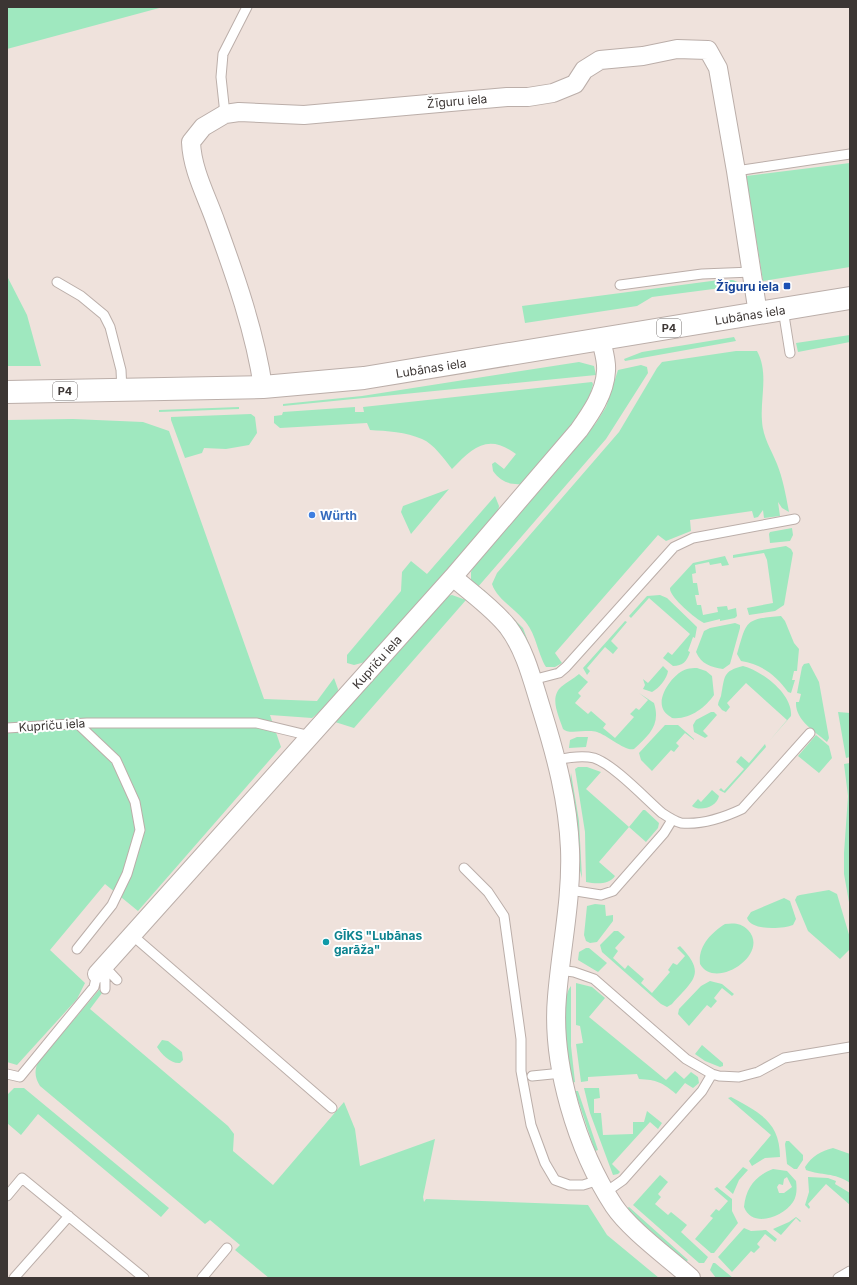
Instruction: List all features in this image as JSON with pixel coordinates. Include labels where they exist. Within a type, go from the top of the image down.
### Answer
[{"type":"main road","name":"Lubānas iela","points":[[7,392],[122,391],[263,387],[364,378],[850,298]]},
{"type":"street","name":"Žīguru iela","points":[[263,387],[255,344],[217,224],[192,157],[191,142],[203,127],[225,114],[239,112],[304,115],[554,94],[575,84],[584,70],[600,60],[643,56],[677,49],[708,50],[718,68],[736,171],[758,314]]},
{"type":"street","name":"Kupriču iela","points":[[311,736],[453,577],[579,430],[593,411],[602,389],[606,371],[601,340]]},
{"type":"street","points":[[453,577],[507,626],[516,640],[532,680],[558,760],[570,848],[570,890],[565,941],[559,970],[556,1000],[557,1023],[564,1087],[578,1132],[602,1186],[622,1216],[691,1278]]},
{"type":"street","points":[[102,976],[132,935],[311,736]]},
{"type":"lane","points":[[225,114],[221,77],[223,54],[248,7]]},
{"type":"lane","points":[[736,171],[850,154]]},
{"type":"lane","points":[[620,285],[702,274],[752,272]]},
{"type":"lane","points":[[57,282],[81,296],[104,315],[110,327],[121,370],[122,391]]},
{"type":"lane","points":[[783,309],[790,353]]},
{"type":"lane","points":[[532,680],[559,672],[566,668],[674,547],[693,538],[795,519]]},
{"type":"lane","name":"Kupriču iela","points":[[7,728],[78,724],[256,722],[311,736]]},
{"type":"lane","points":[[77,949],[112,905],[127,874],[140,830],[135,802],[116,760],[78,724]]},
{"type":"lane","points":[[558,760],[583,756],[595,758],[606,764],[662,813],[672,820],[681,823],[707,820],[728,815],[742,809],[810,733]]},
{"type":"lane","points":[[570,890],[601,895],[614,891],[664,833],[672,820]]},
{"type":"lane","points":[[464,868],[488,892],[504,916],[520,1039],[521,1071],[531,1125],[545,1163],[555,1180],[569,1185],[602,1186],[623,1180],[702,1091],[712,1074]]},
{"type":"lane","points":[[132,935],[332,1108]]},
{"type":"lane","points":[[559,970],[574,972],[594,979],[686,1059],[712,1074],[730,1078],[748,1076],[784,1058],[850,1047]]},
{"type":"lane","points":[[7,1074],[20,1077],[102,976],[117,980]]},
{"type":"lane","points":[[532,1076],[562,1073]]},
{"type":"lane","points":[[7,1196],[22,1178],[144,1278]]},
{"type":"lane","points":[[14,1278],[69,1216]]},
{"type":"lane","points":[[202,1278],[227,1248]]},
{"type":"lane","points":[[838,1278],[850,1271]]},
{"type":"green space","points":[[7,7],[163,7],[7,49]]},
{"type":"green space","points":[[850,163],[850,267],[763,281],[746,176]]},
{"type":"green space","points":[[7,276],[27,315],[41,366],[7,366]]},
{"type":"green space","points":[[719,280],[733,280],[744,285],[652,297],[637,306],[525,323],[522,306]]},
{"type":"green space","points":[[850,335],[850,342],[798,352],[796,343]]},
{"type":"green space","points":[[734,337],[736,341],[625,361],[624,359],[642,352]]},
{"type":"green space","points":[[736,351],[757,351],[761,359],[763,368],[763,427],[781,476],[789,512],[782,508],[778,502],[780,516],[764,518],[763,510],[758,517],[754,518],[752,511],[690,520],[691,531],[666,541],[658,535],[555,653],[562,663],[555,667],[546,667],[540,655],[534,636],[527,624],[501,599],[494,589],[492,584],[497,573],[619,432],[662,362]]},
{"type":"green space","points":[[579,362],[594,366],[596,375],[283,406],[283,404],[362,396]]},
{"type":"green space","points":[[641,365],[647,367],[648,373],[606,439],[477,588],[471,581],[471,572],[476,562],[562,465],[596,423],[606,407],[618,370]]},
{"type":"green space","points":[[592,382],[593,384],[589,399],[574,426],[565,438],[522,484],[506,482],[499,478],[493,471],[492,464],[495,462],[504,469],[516,454],[497,444],[481,445],[467,454],[452,469],[431,444],[426,441],[403,433],[370,430],[367,423],[280,428],[274,423],[274,416],[282,415],[283,412],[355,407],[355,412],[364,412],[363,407]]},
{"type":"green space","points":[[239,407],[239,409],[159,412],[159,410]]},
{"type":"green space","points":[[251,414],[255,417],[257,433],[249,445],[226,449],[204,448],[202,453],[185,458],[171,420],[171,417]]},
{"type":"green space","points":[[73,419],[143,422],[169,431],[264,699],[317,701],[334,678],[338,689],[337,697],[312,718],[270,715],[281,747],[138,911],[105,884],[50,950],[85,983],[77,999],[17,1065],[7,1062],[7,420]]},
{"type":"green space","points":[[449,489],[411,534],[401,512],[403,506]]},
{"type":"green space","points":[[495,496],[499,506],[498,512],[369,661],[354,665],[347,663],[347,655],[401,591],[402,572],[411,561],[427,574]]},
{"type":"green space","points":[[792,528],[793,535],[790,541],[770,543],[770,532]]},
{"type":"green space","points":[[786,546],[791,549],[793,553],[784,605],[775,611],[749,615],[747,608],[773,603],[767,560],[764,553],[733,558],[733,555]]},
{"type":"green space","points":[[725,556],[729,565],[722,566],[721,563],[710,565],[709,562],[695,565],[696,573],[692,574],[693,583],[697,583],[699,595],[695,595],[697,605],[701,605],[703,615],[718,612],[717,607],[727,606],[728,610],[736,608],[737,616],[735,618],[720,621],[720,619],[704,623],[689,613],[678,602],[670,588],[693,563]]},
{"type":"green space","points":[[484,590],[523,628],[536,663],[521,630],[482,591]]},
{"type":"green space","points":[[452,595],[466,600],[354,728],[335,722],[444,597]]},
{"type":"green space","points":[[660,595],[667,598],[697,627],[695,638],[693,637],[688,651],[690,652],[689,655],[684,662],[679,665],[673,666],[663,658],[668,652],[672,655],[690,634],[649,598],[631,618],[629,616],[647,596]]},
{"type":"green space","points":[[781,616],[785,621],[794,643],[799,649],[797,671],[794,671],[792,680],[795,680],[791,693],[788,692],[768,671],[748,662],[741,661],[737,654],[743,635],[749,624],[760,619]]},
{"type":"green space","points":[[625,621],[627,622],[611,641],[618,648],[613,654],[605,647],[587,668],[590,671],[587,675],[583,668]]},
{"type":"green space","points":[[735,623],[740,625],[740,628],[730,664],[723,669],[711,666],[704,662],[696,652],[704,631],[710,628]]},
{"type":"green space","points":[[809,663],[819,682],[829,738],[827,742],[806,725],[797,708],[796,702],[799,702],[801,694],[797,693],[802,667],[804,664]]},
{"type":"green space","points":[[663,666],[668,671],[662,683],[652,692],[643,689],[645,685],[643,679],[648,683]]},
{"type":"green space","points":[[743,666],[759,673],[775,685],[782,692],[790,708],[791,716],[770,740],[787,720],[746,683],[727,703],[730,707],[726,712],[718,705],[724,679],[731,670]]},
{"type":"green space","points":[[689,668],[697,668],[706,671],[712,676],[714,695],[701,709],[696,712],[684,717],[672,718],[665,712],[662,706],[665,689],[682,671]]},
{"type":"green space","points":[[579,674],[588,682],[578,693],[581,696],[575,703],[588,714],[591,711],[606,724],[603,728],[615,738],[634,717],[630,714],[636,708],[639,710],[648,700],[639,693],[654,703],[656,711],[655,724],[649,734],[634,749],[621,746],[597,732],[569,732],[563,729],[557,713],[555,702],[557,691]]},
{"type":"green space","points":[[711,712],[714,712],[717,715],[703,731],[708,736],[705,738],[694,732],[693,725],[696,720]]},
{"type":"green space","points":[[838,712],[850,713],[850,757],[846,758]]},
{"type":"green space","points":[[665,725],[678,725],[694,740],[685,733],[676,743],[679,746],[674,752],[671,750],[652,771],[641,760],[639,753]]},
{"type":"green space","points":[[816,735],[829,746],[832,758],[819,773],[798,756]]},
{"type":"green space","points":[[577,737],[588,737],[586,747],[569,748],[570,740]]},
{"type":"green space","points":[[765,744],[766,747],[725,793],[719,790],[721,788],[724,791],[744,769],[736,762],[741,756],[749,763]]},
{"type":"green space","points":[[850,763],[850,908],[844,874],[848,796],[844,764]]},
{"type":"green space","points":[[578,767],[587,767],[601,772],[586,789],[629,827],[599,862],[615,876],[606,882],[586,882],[585,832],[575,769]]},
{"type":"green space","points":[[571,773],[579,821],[582,878],[579,867],[570,782]]},
{"type":"green space","points":[[712,790],[719,796],[718,800],[712,806],[699,809],[692,806],[698,799],[701,802]]},
{"type":"green space","points":[[643,810],[645,810],[659,823],[658,828],[646,842],[629,827]]},
{"type":"green space","points":[[829,890],[837,894],[850,938],[850,949],[840,959],[808,931],[795,900],[797,896],[800,895]]},
{"type":"green space","points":[[784,898],[790,901],[796,919],[793,925],[775,928],[761,927],[754,925],[747,918],[751,912]]},
{"type":"green space","points":[[595,904],[605,905],[606,916],[613,915],[613,921],[597,942],[590,943],[586,941],[584,935],[587,906]]},
{"type":"green space","points":[[725,924],[737,924],[748,930],[753,939],[752,949],[747,958],[738,966],[728,971],[717,973],[707,971],[700,964],[701,951],[710,936]]},
{"type":"green space","points":[[614,931],[618,931],[625,937],[615,948],[618,951],[613,958],[625,969],[628,965],[644,979],[641,983],[652,993],[670,972],[668,970],[673,963],[677,965],[685,956],[677,948],[680,946],[688,956],[695,970],[694,976],[686,989],[672,1004],[667,1007],[661,1004],[602,952],[600,945]]},
{"type":"green space","points":[[589,948],[607,963],[598,972],[578,960],[579,952]]},
{"type":"green space","points":[[710,981],[722,984],[734,994],[732,996],[722,988],[714,998],[717,1001],[711,1008],[707,1005],[689,1026],[678,1014],[679,1009],[701,986]]},
{"type":"green space","points":[[576,983],[592,987],[605,998],[589,1017],[666,1080],[675,1071],[684,1079],[691,1072],[698,1077],[699,1083],[693,1088],[685,1083],[676,1094],[659,1082],[639,1079],[637,1074],[588,1077],[588,1081],[581,1082],[576,1044],[583,1043],[580,1026],[576,1025]]},
{"type":"green space","points":[[571,986],[571,1046],[575,1082],[572,1083],[565,1018],[567,994]]},
{"type":"green space","points":[[102,989],[102,993],[90,1009],[228,1126],[234,1134],[233,1151],[273,1185],[344,1102],[355,1129],[360,1166],[435,1139],[423,1197],[424,1202],[426,1199],[588,1205],[607,1235],[659,1278],[269,1278],[235,1250],[240,1245],[210,1220],[205,1224],[40,1086],[36,1074],[38,1062],[99,990]]},
{"type":"green space","points":[[162,1040],[168,1041],[182,1052],[183,1060],[180,1063],[173,1062],[159,1050],[157,1047]]},
{"type":"green space","points":[[702,1045],[723,1063],[723,1066],[720,1067],[705,1061],[695,1054]]},
{"type":"green space","points":[[14,1088],[24,1088],[169,1208],[161,1217],[38,1114],[21,1135],[7,1123],[7,1095]]},
{"type":"green space","points":[[584,1088],[599,1088],[600,1098],[594,1099],[594,1113],[601,1113],[603,1135],[633,1134],[633,1122],[644,1122],[647,1111],[662,1123],[658,1129],[650,1122],[612,1164],[620,1172],[618,1174],[613,1175],[590,1113]]},
{"type":"green space","points":[[575,1091],[578,1091],[598,1150],[595,1151]]},
{"type":"green space","points":[[731,1097],[758,1113],[772,1126],[779,1145],[780,1157],[765,1158],[752,1166],[749,1161],[771,1135],[728,1098]]},
{"type":"green space","points":[[786,1141],[789,1141],[803,1155],[803,1160],[797,1169],[794,1169],[787,1164]]},
{"type":"green space","points":[[833,1148],[850,1154],[850,1183],[839,1177],[806,1170],[805,1167],[814,1157],[821,1152]]},
{"type":"green space","points":[[743,1167],[748,1170],[739,1180],[733,1194],[725,1187]]},
{"type":"green space","points":[[773,1169],[787,1171],[796,1181],[797,1186],[793,1202],[788,1208],[775,1216],[760,1219],[753,1217],[748,1213],[744,1207],[745,1200],[752,1184],[761,1175]],"holes":[[[787,1177],[792,1187],[784,1193],[779,1193],[777,1187],[779,1184],[783,1185],[784,1179]]]},
{"type":"green space","points":[[660,1175],[668,1182],[658,1194],[661,1197],[655,1204],[668,1215],[671,1212],[687,1225],[681,1232],[708,1257],[704,1263],[699,1263],[633,1205]]},
{"type":"green space","points":[[808,1177],[828,1178],[836,1181],[835,1184],[850,1193],[850,1205],[826,1184],[808,1204],[810,1207],[809,1209],[805,1205],[809,1192]]},
{"type":"green space","points":[[717,1187],[732,1199],[732,1211],[738,1223],[714,1253],[711,1253],[695,1239],[713,1218],[710,1216],[716,1209],[719,1211],[728,1201],[714,1189]]},
{"type":"green space","points":[[629,1207],[688,1260],[686,1262],[626,1209]]},
{"type":"green space","points":[[796,1217],[801,1221],[800,1222],[796,1218],[781,1235],[773,1229],[789,1222]]},
{"type":"green space","points":[[744,1228],[751,1231],[766,1230],[777,1239],[775,1242],[765,1234],[757,1244],[760,1247],[754,1253],[751,1251],[732,1272],[718,1257]]},
{"type":"green space","points":[[713,1263],[733,1278],[716,1278],[710,1270]]},
{"type":"place","name":"Žīguru iela","points":[[787,286]]},
{"type":"place","name":"Würth","points":[[312,515]]},
{"type":"place","name":"GĪKS \"Lubānas garāža\"","points":[[326,942]]}]
